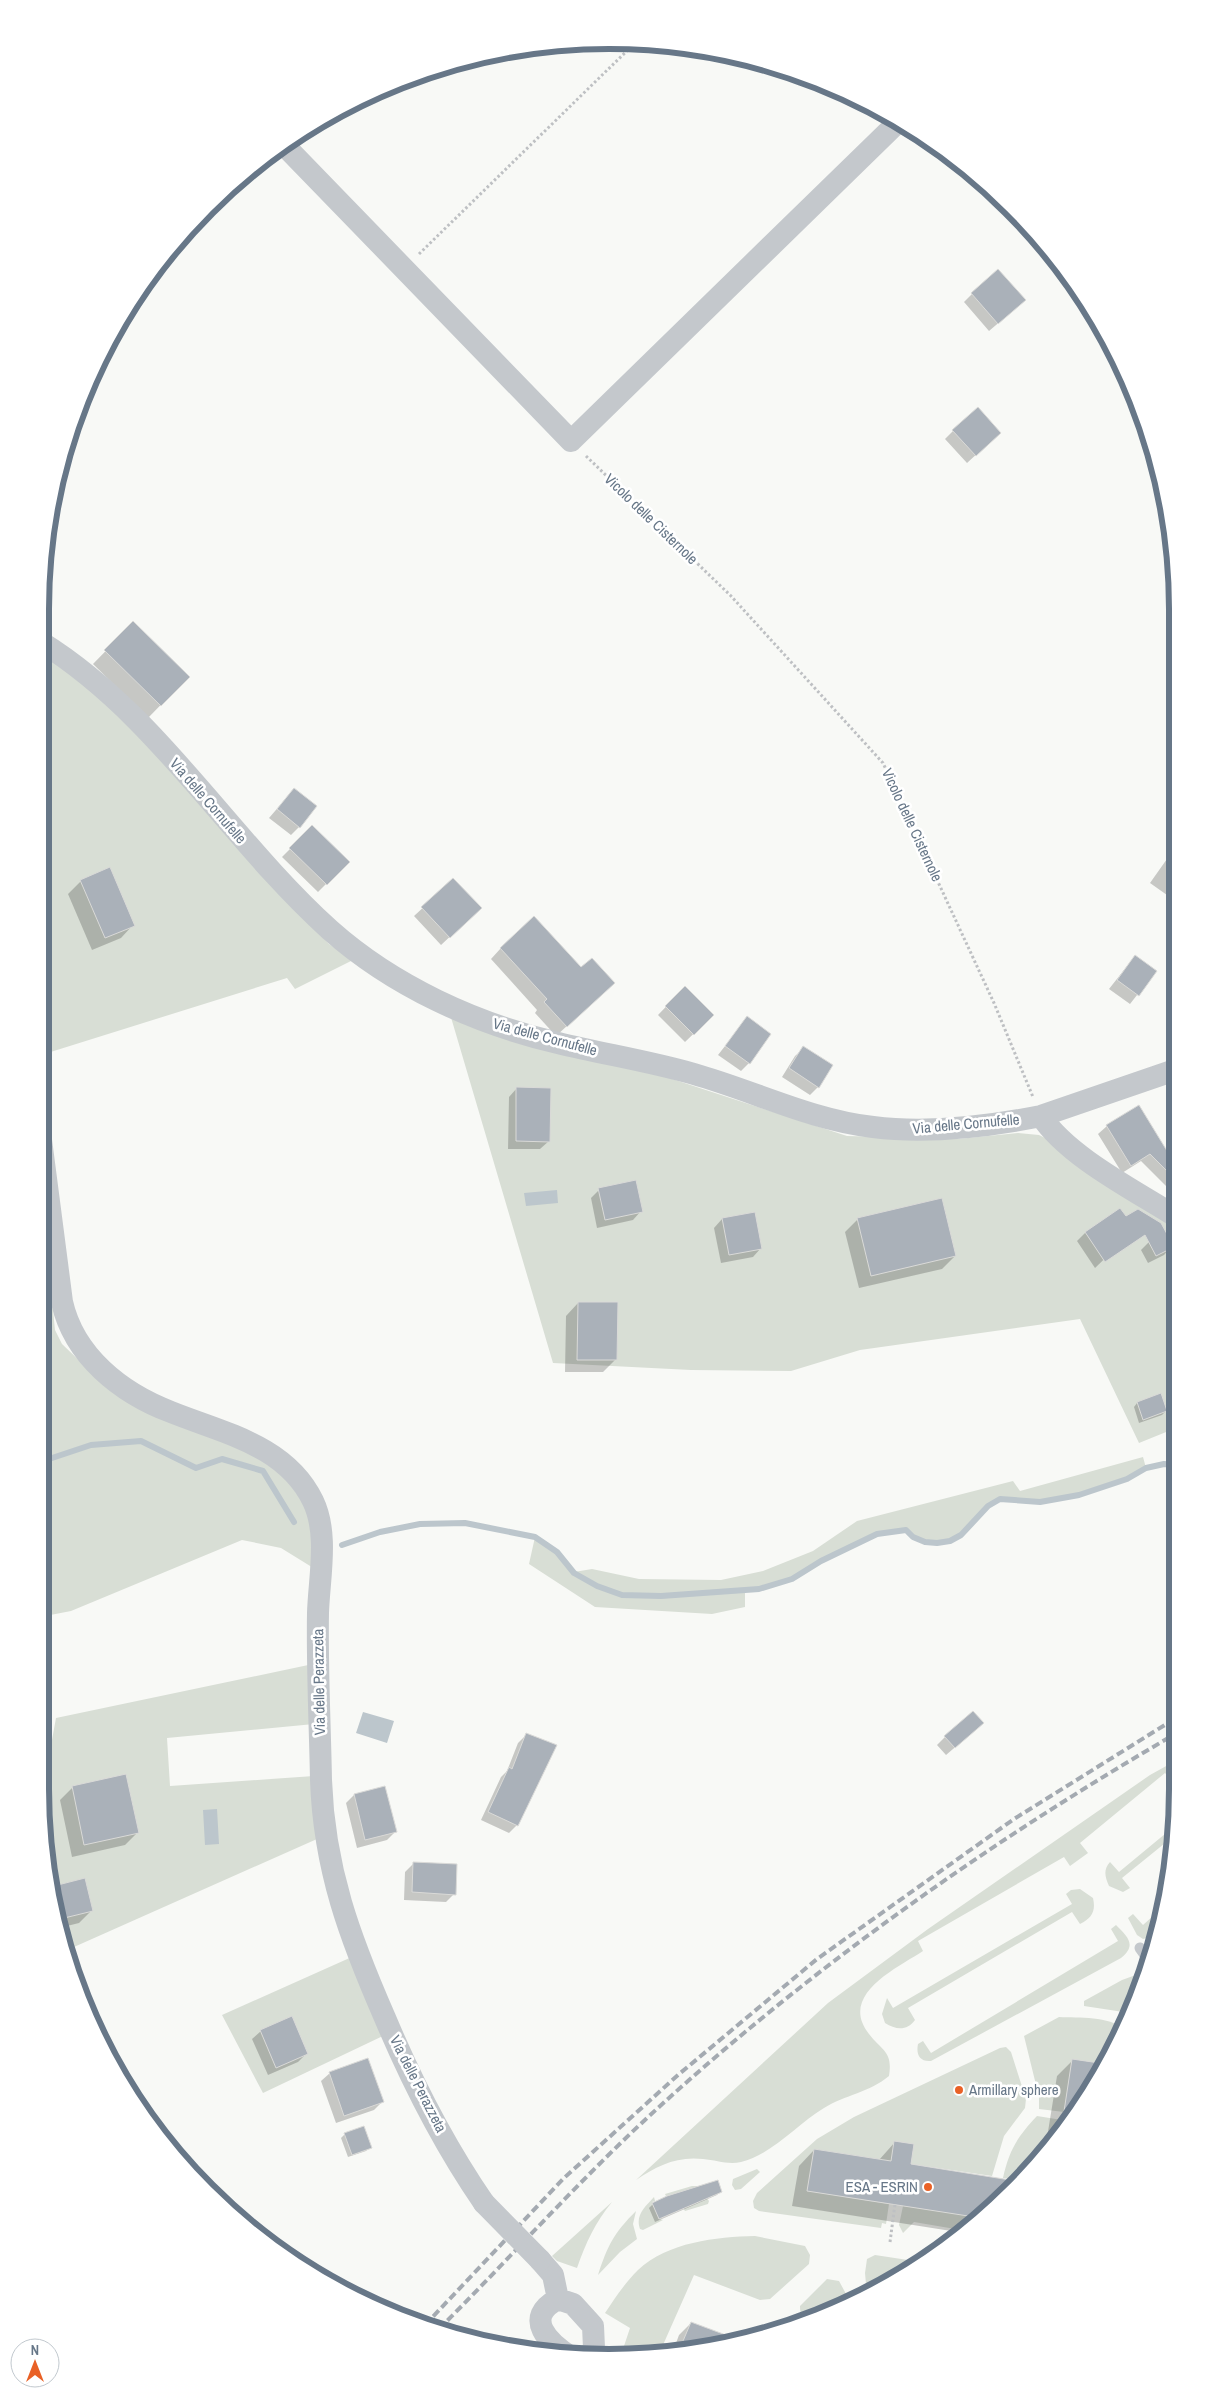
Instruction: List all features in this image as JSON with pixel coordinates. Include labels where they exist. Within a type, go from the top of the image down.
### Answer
[{"type":"street","points":[[289,150],[571,441],[893,127]]},
{"type":"street","name":"Via delle Cornufelle","points":[[49,648],[88,675],[128,710],[261,860],[331,930],[385,970],[436,1000],[468,1014],[529,1035],[675,1069],[810,1112],[859,1125],[903,1130],[938,1130],[994,1125],[1041,1116],[1169,1072]]},
{"type":"street","points":[[1041,1116],[1053,1132],[1071,1148],[1169,1212]]},
{"type":"street","name":"Via delle Perazzeta","points":[[49,1202],[66,1321],[82,1348],[108,1376],[144,1400],[175,1414],[236,1436],[274,1457],[299,1480],[315,1504],[319,1519],[321,1541],[318,1613],[322,1797],[326,1837],[336,1887],[354,1946],[408,2068],[441,2131],[484,2203],[553,2275],[558,2299]]},
{"type":"street","points":[[557,2346],[547,2339],[541,2331],[540,2320],[549,2304],[558,2299],[573,2304],[593,2326],[594,2349]]},
{"type":"path","points":[[404,268],[630,50]]},
{"type":"path","name":"Vicolo delle Cisternole","points":[[571,441],[731,596],[883,763],[994,1003],[1041,1116]]},
{"type":"path","points":[[890,2242],[895,2204]]},
{"type":"shaded area","points":[[49,653],[110,692],[222,827],[329,944],[353,960],[295,989],[287,978],[49,1052]]},
{"type":"shaded area","points":[[450,1014],[614,1060],[847,1136],[958,1139],[1018,1133],[1039,1135],[1070,1150],[1169,1215],[1169,1431],[1139,1443],[1080,1319],[860,1350],[791,1371],[691,1370],[553,1363]]},
{"type":"shaded area","points":[[557,1190],[558,1203],[526,1206],[524,1193]]},
{"type":"shaded area","points":[[49,1272],[55,1330],[62,1344],[89,1370],[195,1428],[275,1465],[314,1516],[315,1569],[281,1548],[242,1540],[71,1611],[49,1615]]},
{"type":"shaded area","points":[[1143,1457],[1146,1468],[1122,1480],[1083,1494],[1042,1502],[1010,1498],[994,1501],[978,1520],[954,1539],[940,1543],[924,1542],[906,1530],[879,1534],[780,1583],[745,1591],[745,1607],[712,1614],[595,1607],[529,1564],[535,1537],[557,1552],[574,1572],[592,1569],[639,1579],[721,1580],[763,1571],[813,1551],[857,1521],[1013,1481],[1020,1491]]},
{"type":"shaded area","points":[[313,1664],[314,1724],[167,1738],[170,1786],[314,1776],[317,1839],[72,1948],[60,1898],[50,1826],[49,1756],[56,1718]]},
{"type":"shaded area","points":[[363,1712],[394,1721],[387,1743],[356,1733]]},
{"type":"shaded area","points":[[1169,1764],[1169,1777],[1165,1773],[1080,1843],[1088,1853],[1070,1866],[1064,1857],[918,1941],[923,1951],[886,1974],[875,1984],[866,1995],[861,2007],[861,2020],[869,2034],[888,2056],[889,2076],[866,2090],[824,2108],[774,2146],[753,2158],[731,2163],[693,2158],[684,2159],[659,2166],[636,2180],[828,2003],[928,1929],[1150,1775]]},
{"type":"shaded area","points":[[217,1809],[219,1844],[205,1845],[203,1810]]},
{"type":"shaded area","points":[[1167,1832],[1166,1842],[1122,1878],[1130,1888],[1123,1892],[1109,1886],[1106,1880],[1106,1868],[1110,1862],[1119,1872]]},
{"type":"shaded area","points":[[1080,1889],[1093,1898],[1094,1903],[1092,1914],[1084,1922],[1080,1924],[1072,1912],[908,2008],[915,2020],[912,2024],[905,2028],[897,2028],[885,2023],[882,2014],[887,1998],[893,2008],[1072,1904],[1066,1894],[1071,1890]]},
{"type":"shaded area","points":[[1133,1914],[1143,1925],[1154,1915],[1149,1937],[1143,1939],[1137,1935],[1128,1918]]},
{"type":"shaded area","points":[[1116,1925],[1127,1937],[1130,1945],[1121,1958],[931,2061],[919,2057],[918,2044],[923,2041],[931,2053],[1118,1941],[1111,1929]]},
{"type":"shaded area","points":[[354,1956],[385,2035],[263,2093],[222,2015]]},
{"type":"shaded area","points":[[1137,1976],[1123,2012],[1084,2006],[1084,2001],[1122,1980]]},
{"type":"shaded area","points":[[1059,2017],[1102,2020],[1117,2025],[1097,2063],[1072,2059],[1064,2112],[1039,2109],[1039,2097],[1024,2036]]},
{"type":"shaded area","points":[[1006,2047],[1011,2052],[1026,2099],[1025,2108],[1004,2136],[992,2176],[911,2164],[914,2144],[895,2141],[891,2161],[808,2191],[889,2204],[886,2224],[882,2223],[881,2228],[759,2211],[754,2208],[753,2201],[757,2193],[817,2139],[854,2117],[1000,2048]]},
{"type":"shaded area","points":[[1037,2116],[1061,2120],[1010,2180],[1003,2178],[1008,2160],[1024,2131]]},
{"type":"shaded area","points":[[757,2169],[760,2172],[741,2189],[735,2190],[732,2185],[733,2179]]},
{"type":"shaded area","points":[[698,2186],[709,2201],[708,2204],[685,2211],[683,2208],[695,2202],[690,2189],[666,2196],[665,2194]]},
{"type":"shaded area","points":[[654,2197],[655,2201],[652,2202],[659,2219],[663,2220],[643,2230],[640,2229],[640,2215]]},
{"type":"shaded area","points":[[612,2202],[592,2233],[577,2268],[557,2261],[552,2256]]},
{"type":"shaded area","points":[[903,2206],[971,2216],[955,2229],[914,2222],[903,2233],[899,2225]]},
{"type":"shaded area","points":[[636,2211],[633,2224],[637,2239],[620,2252],[598,2275],[612,2240]]},
{"type":"shaded area","points":[[755,2236],[805,2246],[810,2255],[809,2264],[770,2299],[760,2300],[694,2275],[662,2346],[623,2349],[630,2328],[605,2313],[624,2285],[638,2270],[663,2253],[693,2243]]},
{"type":"shaded area","points":[[875,2255],[911,2260],[898,2269],[894,2268],[893,2271],[866,2286],[865,2273],[867,2259]]},
{"type":"shaded area","points":[[827,2279],[839,2281],[847,2296],[802,2315],[800,2306]]},
{"type":"building","points":[[998,269],[1026,300],[998,324],[971,293]]},
{"type":"building","points":[[978,407],[1001,433],[976,456],[952,430]]},
{"type":"building","points":[[133,621],[190,677],[161,706],[104,650]]},
{"type":"building","points":[[294,788],[317,806],[300,828],[277,809]]},
{"type":"building","points":[[312,825],[350,862],[327,885],[289,848]]},
{"type":"building","points":[[110,867],[135,926],[105,938],[80,880]]},
{"type":"building","points":[[453,878],[482,908],[450,938],[421,907]]},
{"type":"building","points":[[534,916],[581,967],[592,958],[615,983],[567,1027],[544,1002],[547,999],[500,948]]},
{"type":"building","points":[[1135,955],[1157,971],[1139,996],[1117,980]]},
{"type":"building","points":[[685,986],[714,1015],[694,1035],[665,1006]]},
{"type":"building","points":[[747,1016],[771,1034],[750,1064],[725,1046]]},
{"type":"building","points":[[803,1046],[833,1065],[819,1088],[789,1068]]},
{"type":"building","points":[[516,1087],[551,1088],[550,1142],[516,1141]]},
{"type":"building","points":[[1139,1105],[1169,1154],[1169,1173],[1150,1154],[1131,1166],[1106,1125]]},
{"type":"building","points":[[636,1180],[643,1212],[605,1220],[598,1188]]},
{"type":"building","points":[[942,1198],[956,1256],[871,1276],[857,1218]]},
{"type":"building","points":[[1120,1208],[1126,1216],[1138,1209],[1161,1223],[1169,1238],[1169,1250],[1156,1256],[1145,1235],[1105,1262],[1085,1232]]},
{"type":"building","points":[[755,1212],[762,1249],[729,1255],[722,1218]]},
{"type":"building","points":[[578,1302],[618,1302],[617,1360],[577,1360]]},
{"type":"building","points":[[1161,1393],[1167,1411],[1143,1420],[1137,1402]]},
{"type":"building","points":[[973,1711],[984,1723],[955,1748],[944,1736]]},
{"type":"building","points":[[526,1733],[557,1745],[518,1826],[488,1812],[509,1767],[512,1769]]},
{"type":"building","points":[[126,1774],[139,1833],[84,1845],[72,1786]]},
{"type":"building","points":[[385,1786],[397,1832],[365,1840],[354,1794]]},
{"type":"building","points":[[413,1862],[457,1864],[456,1895],[412,1892]]},
{"type":"building","points":[[85,1878],[93,1911],[64,1918],[58,1885]]},
{"type":"building","points":[[292,2016],[308,2054],[276,2068],[260,2030]]},
{"type":"building","points":[[368,2058],[384,2102],[344,2116],[329,2072]]},
{"type":"building","points":[[1072,2059],[1097,2063],[1075,2100],[1063,2116]]},
{"type":"building","points":[[364,2126],[372,2148],[352,2155],[344,2133]]},
{"type":"building","points":[[894,2141],[914,2144],[911,2164],[1010,2180],[970,2216],[807,2191],[814,2149],[891,2161]]},
{"type":"building","points":[[718,2180],[722,2192],[659,2219],[652,2203],[667,2196]]},
{"type":"building","points":[[691,2322],[728,2336],[718,2338],[682,2344]]},
{"type":"waterway","points":[[49,1459],[91,1445],[141,1441],[196,1468],[222,1459],[263,1471],[294,1522]]},
{"type":"waterway","points":[[342,1545],[380,1532],[420,1524],[465,1523],[535,1537],[557,1552],[574,1573],[597,1586],[622,1595],[661,1596],[759,1589],[792,1579],[821,1561],[877,1534],[906,1530],[913,1537],[925,1542],[950,1541],[961,1535],[988,1506],[1000,1499],[1040,1502],[1079,1495],[1127,1479],[1146,1468],[1169,1464]]},
{"type":"railway","points":[[430,2320],[564,2178],[678,2075],[817,1959],[1014,1819],[1169,1722]]},
{"type":"railway","points":[[444,2324],[620,2143],[707,2064],[770,2011],[901,1911],[969,1864],[1038,1818],[1169,1738]]},
{"type":"place","name":"Armillary sphere","points":[[959,2090]]},
{"type":"place","name":"ESA - ESRIN","points":[[928,2187]]}]
